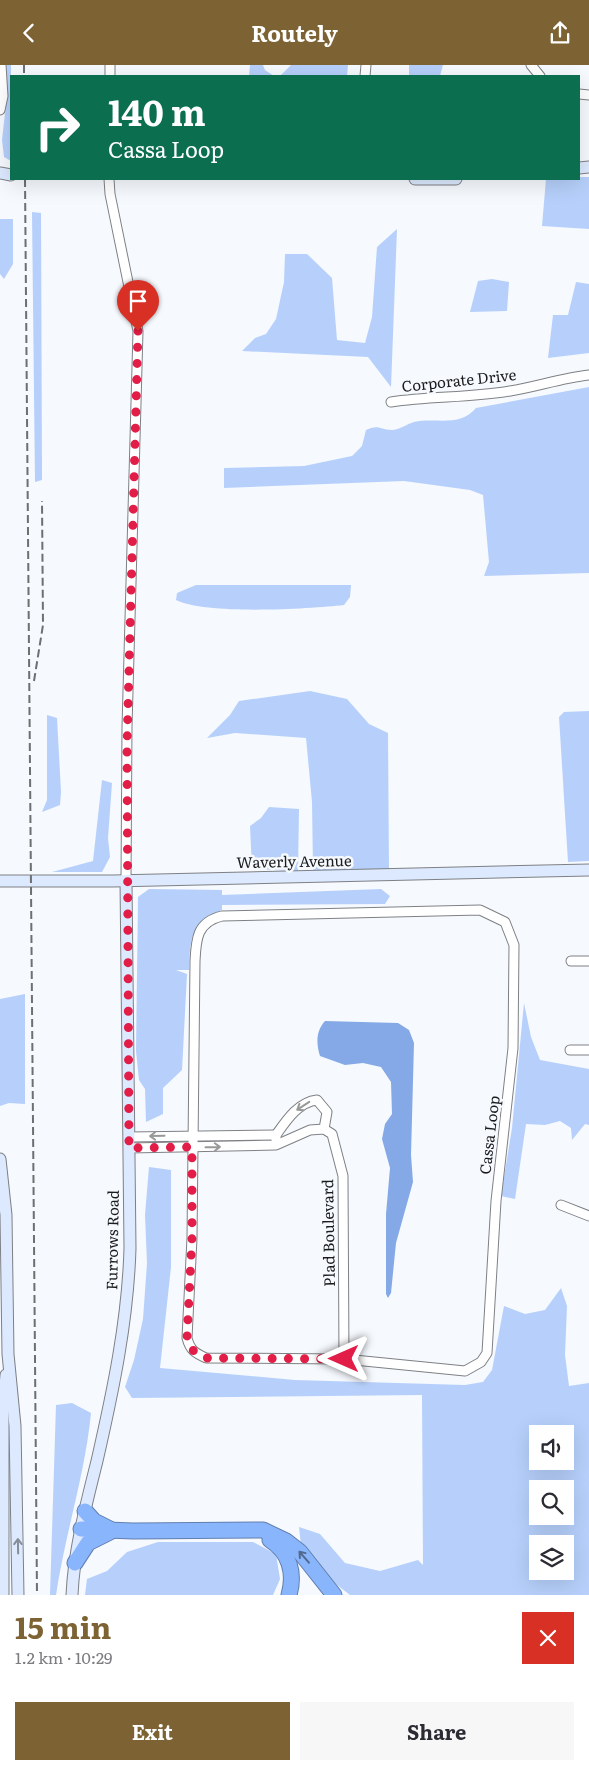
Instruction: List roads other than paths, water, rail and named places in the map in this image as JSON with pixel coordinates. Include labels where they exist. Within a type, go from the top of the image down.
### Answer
[{"type":"highway","points":[[85,1511],[94,1521],[113,1531]]},
{"type":"highway","points":[[81,1529],[113,1531],[263,1531],[286,1541],[305,1558],[334,1595]]},
{"type":"highway","points":[[75,1563],[88,1543],[97,1537],[113,1531]]},
{"type":"highway","points":[[246,1531],[274,1542],[284,1553],[292,1572],[289,1595]]},
{"type":"street","points":[[0,110],[2,96],[1,65]]},
{"type":"street","points":[[531,65],[539,75]]},
{"type":"street","points":[[109,180],[110,194],[138,331],[127,727],[126,881]]},
{"type":"street","name":"Corporate Drive","points":[[391,402],[511,391],[589,375]]},
{"type":"street","name":"Waverly Avenue","points":[[0,881],[126,881],[589,870]]},
{"type":"street","name":"Furrows Road","points":[[72,1595],[81,1529],[119,1357],[126,1313],[130,1248],[126,881]]},
{"type":"street","name":"Cassa Loop","points":[[480,910],[506,922],[514,945],[513,1049],[496,1201],[487,1353],[481,1362],[465,1371],[344,1359],[206,1358],[195,1353],[189,1347],[187,1338],[192,1238],[196,936],[204,924],[222,916],[480,910]]},
{"type":"street","points":[[571,961],[589,961]]},
{"type":"street","points":[[570,1050],[589,1049]]},
{"type":"street","points":[[129,1142],[192,1147],[276,1145],[310,1130],[324,1129],[327,1112],[317,1100],[310,1101],[295,1111],[276,1135],[276,1145]]},
{"type":"street","name":"Plad Boulevard","points":[[324,1129],[332,1134],[343,1176],[344,1359]]},
{"type":"street","points":[[129,1142],[192,1136],[276,1135]]},
{"type":"street","points":[[0,1159],[6,1215],[8,1354],[5,1397],[3,1595]]},
{"type":"street","points":[[561,1205],[589,1216]]},
{"type":"street","points":[[5,1397],[18,1595]]},
{"type":"railway","points":[[24,65],[24,75]]},
{"type":"railway","points":[[25,180],[37,1595]]},
{"type":"railway","points":[[34,681],[43,625],[42,501]]}]
